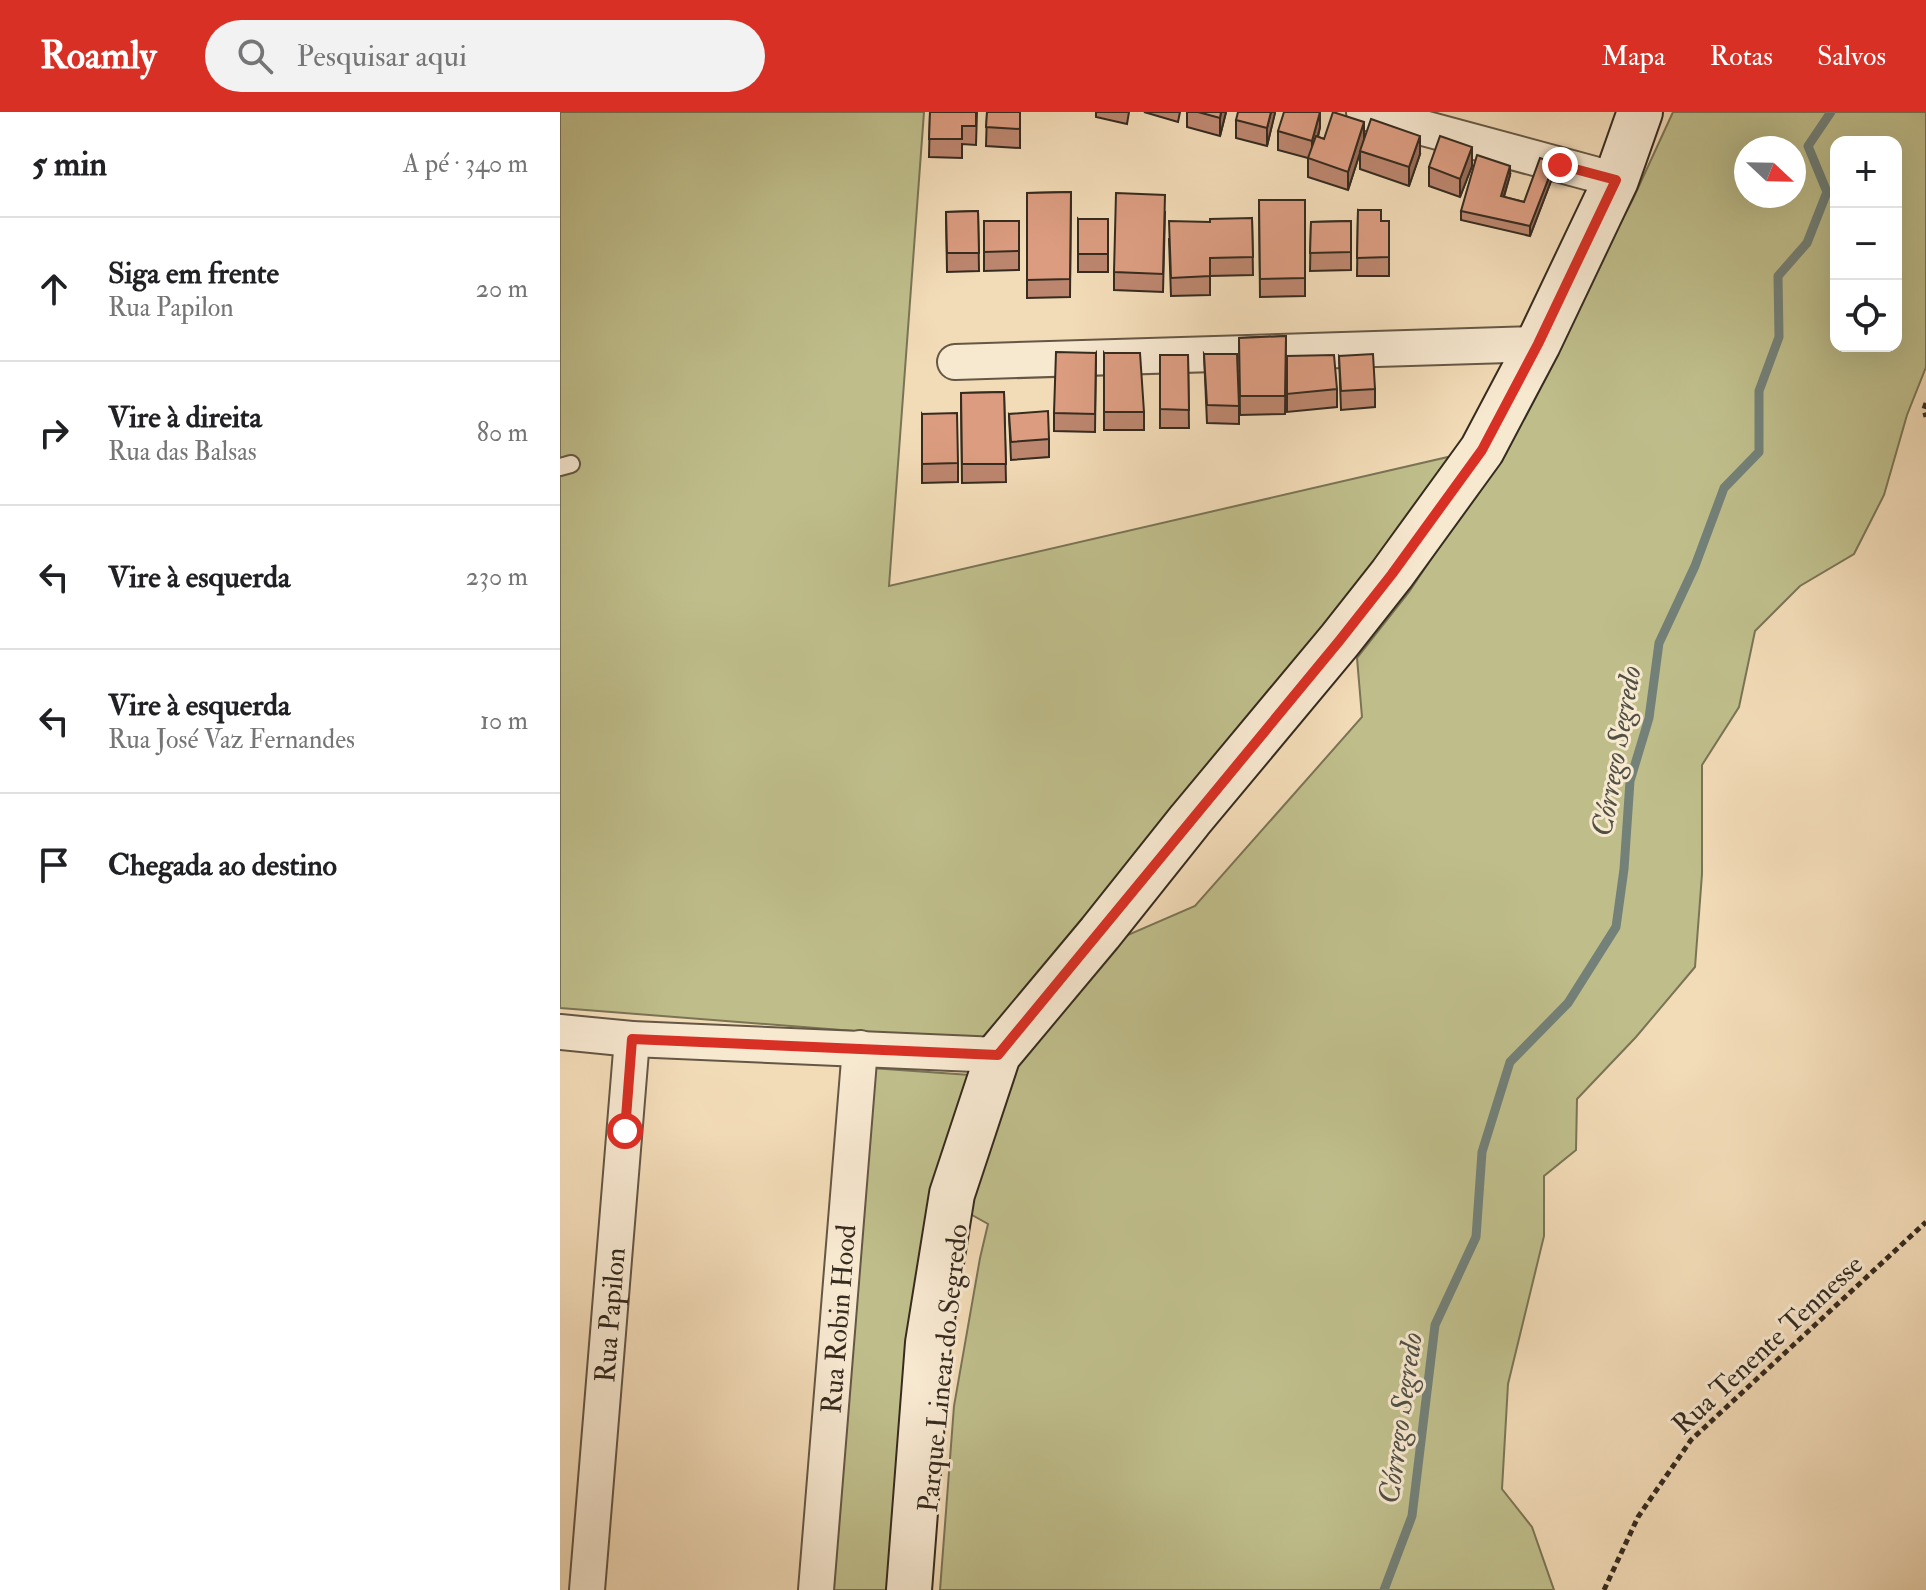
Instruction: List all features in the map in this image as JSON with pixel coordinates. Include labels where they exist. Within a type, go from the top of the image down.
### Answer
[{"type":"main road","points":[[909,1590],[928,1343],[952,1194],[998,1055],[1340,640],[1482,450],[1538,344],[1616,180],[1640,112]]},
{"type":"street","points":[[1364,112],[1616,180]]},
{"type":"street","points":[[955,362],[1538,344]]},
{"type":"street","points":[[560,1032],[632,1039],[998,1055]]},
{"type":"street","name":"Rua Papilon","points":[[587,1590],[632,1039]]},
{"type":"street","name":"Rua Robin Hood","points":[[816,1590],[860,1048]]},
{"type":"path","points":[[1926,403],[1926,417]]},
{"type":"path","name":"Rua Tenente Tennesse","points":[[1604,1590],[1638,1517],[1691,1440],[1926,1222]]},
{"type":"shaded area","points":[[560,112],[924,112],[889,586],[1474,451],[994,1042],[560,1008]]},
{"type":"shaded area","points":[[1673,112],[1926,112],[1926,367],[1907,415],[1884,495],[1854,554],[1800,586],[1755,631],[1739,707],[1702,765],[1702,874],[1695,967],[1636,1037],[1577,1099],[1576,1150],[1544,1176],[1544,1236],[1508,1384],[1502,1489],[1532,1527],[1554,1590],[940,1590],[954,1406],[988,1224],[965,1211],[991,1101],[1107,944],[1195,906],[1362,717],[1357,658],[1409,592],[1491,470],[1633,199]]},
{"type":"shaded area","points":[[871,1068],[970,1075],[902,1590],[828,1590]]},
{"type":"building","points":[[930,112],[976,112],[976,126],[962,126],[962,139],[929,139]]},
{"type":"building","points":[[987,112],[1020,112],[1020,129],[986,127]]},
{"type":"building","points":[[1198,112],[1221,112],[1220,118]]},
{"type":"building","points":[[1238,112],[1271,112],[1267,128],[1236,120]]},
{"type":"building","points":[[1284,112],[1320,112],[1312,141],[1278,131]]},
{"type":"building","points":[[1333,112],[1364,122],[1348,172],[1308,158],[1316,136],[1324,139]]},
{"type":"building","points":[[1371,119],[1420,136],[1409,167],[1360,151]]},
{"type":"building","points":[[1440,136],[1472,147],[1460,179],[1429,167]]},
{"type":"building","points":[[1477,155],[1510,166],[1501,196],[1524,202],[1540,158],[1546,160],[1551,172],[1530,226],[1461,211]]},
{"type":"building","points":[[1071,192],[1070,279],[1027,280],[1027,193]]},
{"type":"building","points":[[1116,193],[1165,195],[1163,274],[1114,272]]},
{"type":"building","points":[[1259,200],[1305,200],[1305,278],[1260,279]]},
{"type":"building","points":[[1358,210],[1381,210],[1381,221],[1389,221],[1389,257],[1357,258]]},
{"type":"building","points":[[978,211],[979,253],[947,253],[946,212]]},
{"type":"building","points":[[1252,218],[1253,257],[1210,258],[1210,276],[1171,278],[1169,221],[1210,222],[1210,219]]},
{"type":"building","points":[[1078,219],[1108,219],[1108,254],[1078,254]]},
{"type":"building","points":[[984,221],[1019,221],[1019,251],[984,252]]},
{"type":"building","points":[[1351,221],[1351,252],[1310,253],[1311,222]]},
{"type":"building","points":[[1286,336],[1285,396],[1240,396],[1239,338]]},
{"type":"building","points":[[1056,352],[1096,353],[1095,414],[1054,413]]},
{"type":"building","points":[[1104,353],[1140,353],[1144,412],[1104,412]]},
{"type":"building","points":[[1204,354],[1237,354],[1239,406],[1207,405]]},
{"type":"building","points":[[1373,354],[1375,389],[1341,391],[1339,356]]},
{"type":"building","points":[[1160,355],[1188,355],[1189,410],[1160,409]]},
{"type":"building","points":[[1334,355],[1337,389],[1287,394],[1287,356]]},
{"type":"building","points":[[1004,392],[1006,464],[962,464],[961,393]]},
{"type":"building","points":[[1048,411],[1049,439],[1011,442],[1009,414]]},
{"type":"building","points":[[957,413],[958,463],[922,464],[922,414]]},
{"type":"waterway","name":"Córrego Segredo","points":[[1384,1590],[1412,1516],[1435,1325],[1476,1237],[1482,1152],[1510,1062],[1568,1003],[1616,927],[1624,869],[1630,781],[1649,718],[1659,643],[1695,566],[1724,488],[1759,452],[1759,391],[1779,337],[1778,276],[1807,243],[1827,192],[1808,146],[1831,112]]},
{"type":"route","points":[[625,1131],[632,1039],[998,1055],[1340,640],[1482,450],[1538,344],[1616,180],[1560,165]]}]
